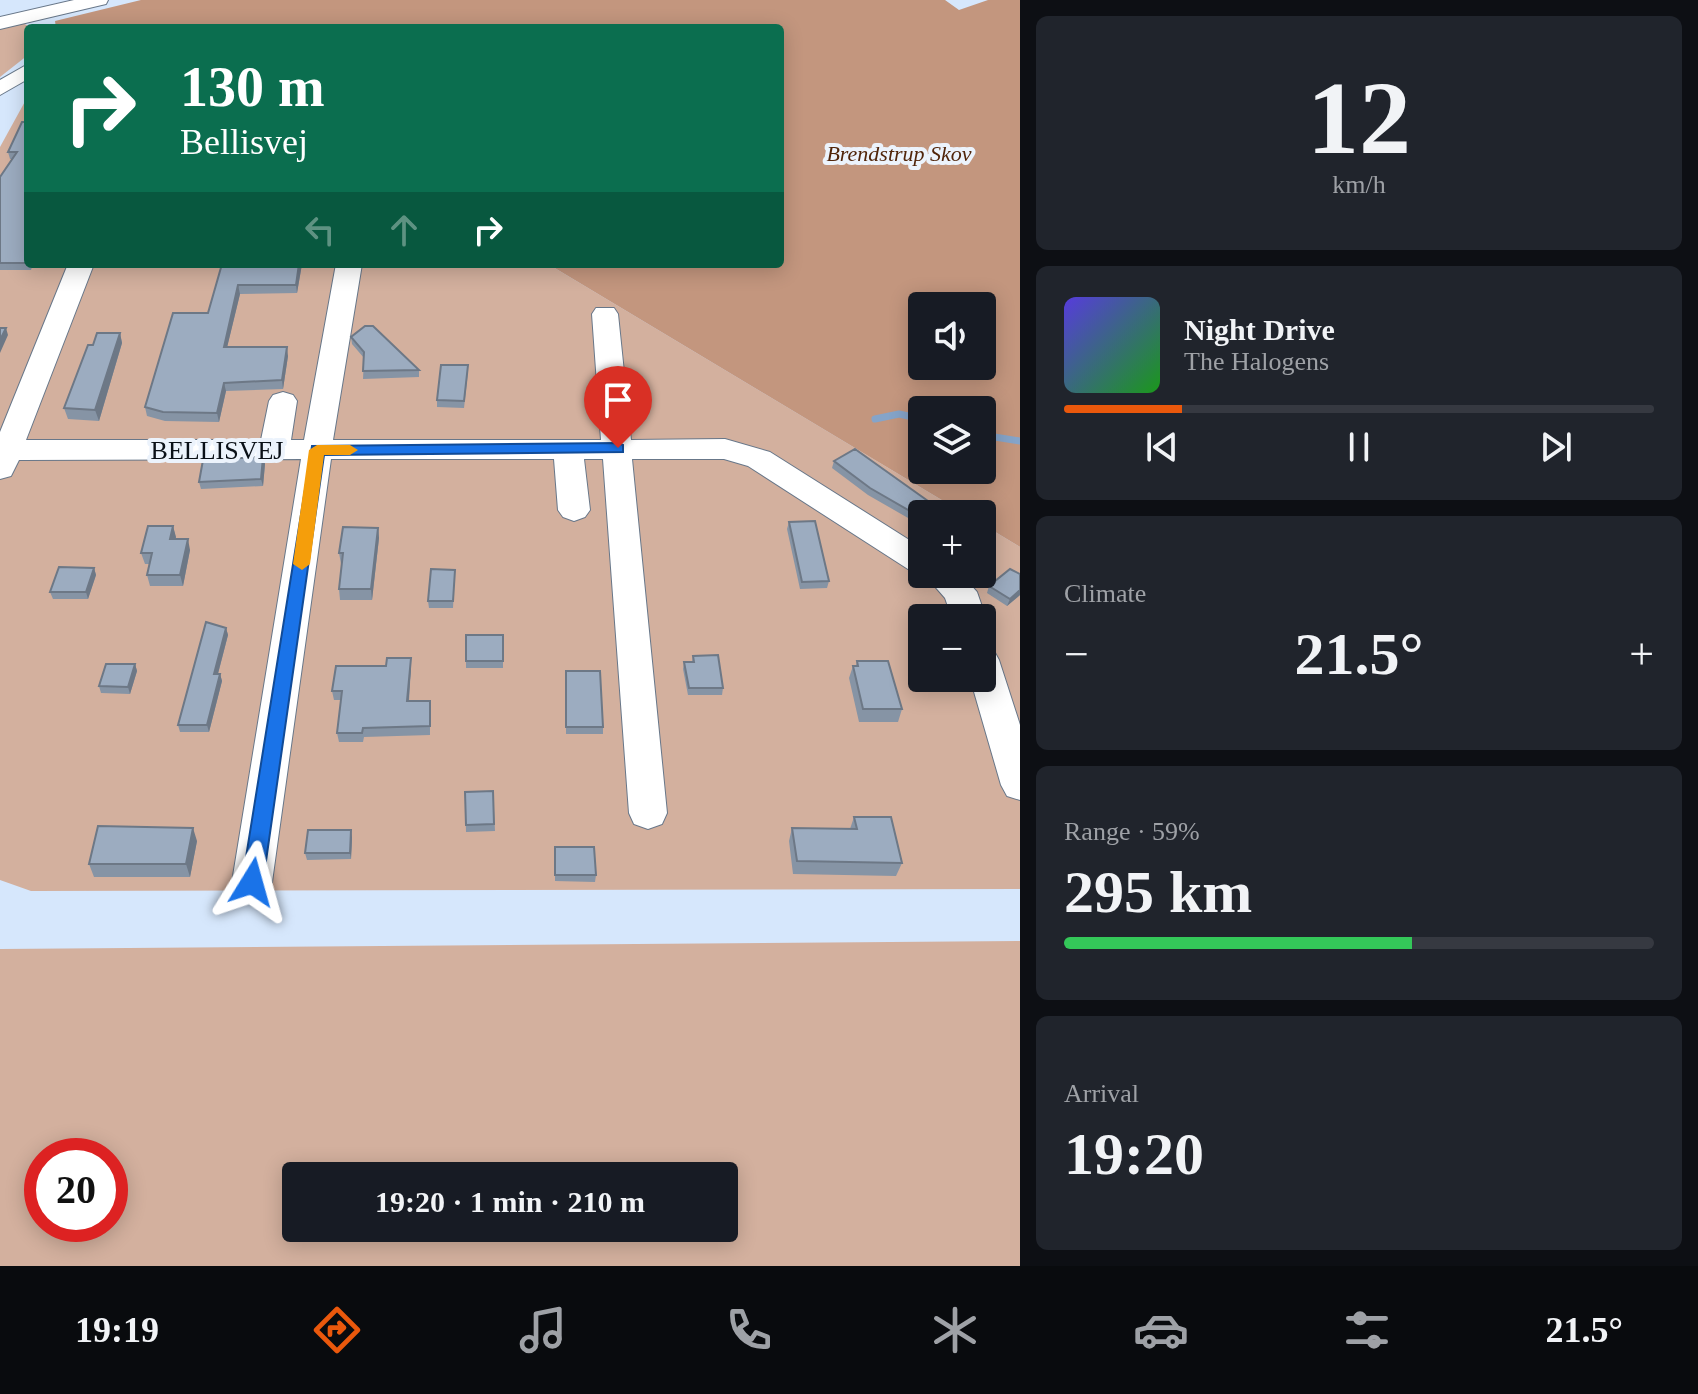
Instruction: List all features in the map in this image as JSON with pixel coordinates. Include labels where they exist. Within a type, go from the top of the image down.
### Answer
[{"type":"street","points":[[0,23],[38,22],[99,0]]},
{"type":"street","points":[[0,89],[24,73]]},
{"type":"street","points":[[4,460],[79,268]]},
{"type":"street","points":[[252,882],[317,450],[348,268]]},
{"type":"street","points":[[605,314],[648,813]]},
{"type":"street","points":[[274,450],[283,401]]},
{"type":"street","points":[[568,448],[574,510]]},
{"type":"street","name":"BELLISVEJ","points":[[4,460],[274,450],[618,448],[741,451],[759,459],[908,554]]},
{"type":"street","points":[[992,692],[1020,785]]},
{"type":"shaded area","points":[[25,24],[24,58],[0,77],[0,27]]},
{"type":"shaded area","points":[[24,103],[24,268],[555,268],[908,480],[908,484],[915,484],[942,500],[908,500],[908,588],[996,588],[996,532],[1020,547],[1020,889],[31,891],[0,880],[0,147]]},
{"type":"shaded area","points":[[1020,941],[1020,1266],[0,1266],[0,949]]},
{"type":"green space","name":"Brendstrup Skov","points":[[141,0],[945,0],[959,10],[988,0],[1020,0],[1020,547],[996,532],[996,500],[942,500],[915,484],[996,484],[996,396],[908,396],[908,480],[555,268],[784,268],[784,24],[55,24],[55,21]]},
{"type":"building","points":[[24,122],[24,263],[0,263],[0,177],[17,152],[8,152]]},
{"type":"building","points":[[221,268],[298,268],[296,285],[238,285],[224,347],[287,347],[282,380],[224,383],[217,413],[163,412],[145,407],[173,313],[208,313]]},
{"type":"building","points":[[365,326],[373,326],[419,370],[363,371],[364,352],[351,337]]},
{"type":"building","points":[[97,333],[120,333],[95,410],[64,408],[88,345],[93,345]]},
{"type":"building","points":[[441,365],[468,365],[464,401],[437,400]]},
{"type":"building","points":[[855,449],[927,500],[908,500],[908,510],[870,488],[834,461]]},
{"type":"building","points":[[263,457],[261,479],[199,482],[203,460]]},
{"type":"building","points":[[815,521],[829,581],[802,582],[789,522]]},
{"type":"building","points":[[148,526],[173,526],[170,539],[188,539],[180,575],[147,575],[152,553],[141,553]]},
{"type":"building","points":[[343,527],[378,528],[371,589],[339,589]]},
{"type":"building","points":[[59,567],[94,568],[86,592],[50,592]]},
{"type":"building","points":[[431,569],[455,570],[453,601],[428,601]]},
{"type":"building","points":[[1010,569],[1020,574],[1020,590],[1010,599],[992,588],[996,588],[996,580]]},
{"type":"building","points":[[206,622],[226,628],[214,674],[220,674],[207,725],[178,725]]},
{"type":"building","points":[[466,635],[503,635],[503,661],[466,661]]},
{"type":"building","points":[[718,655],[723,688],[689,688],[684,662],[694,662],[693,656]]},
{"type":"building","points":[[387,658],[411,658],[407,701],[430,701],[430,726],[363,728],[362,733],[337,733],[342,691],[332,691],[336,666],[386,666]]},
{"type":"building","points":[[857,661],[888,661],[902,709],[863,709],[853,666],[858,666]]},
{"type":"building","points":[[106,664],[135,664],[128,687],[99,686]]},
{"type":"building","points":[[566,671],[600,671],[603,727],[566,727]]},
{"type":"building","points":[[493,791],[494,824],[466,825],[465,792]]},
{"type":"building","points":[[854,817],[891,817],[902,863],[797,861],[792,828],[857,829]]},
{"type":"building","points":[[98,826],[193,828],[186,864],[89,864]]},
{"type":"building","points":[[308,830],[351,830],[350,853],[305,853]]},
{"type":"building","points":[[555,847],[594,847],[596,875],[555,875]]},
{"type":"waterway","points":[[875,419],[899,414],[908,416]]},
{"type":"waterway","points":[[996,437],[1020,441]]},
{"type":"slow traffic","points":[[302,564],[317,450],[350,450]]},
{"type":"route","points":[[252,882],[317,450],[618,448]]}]
